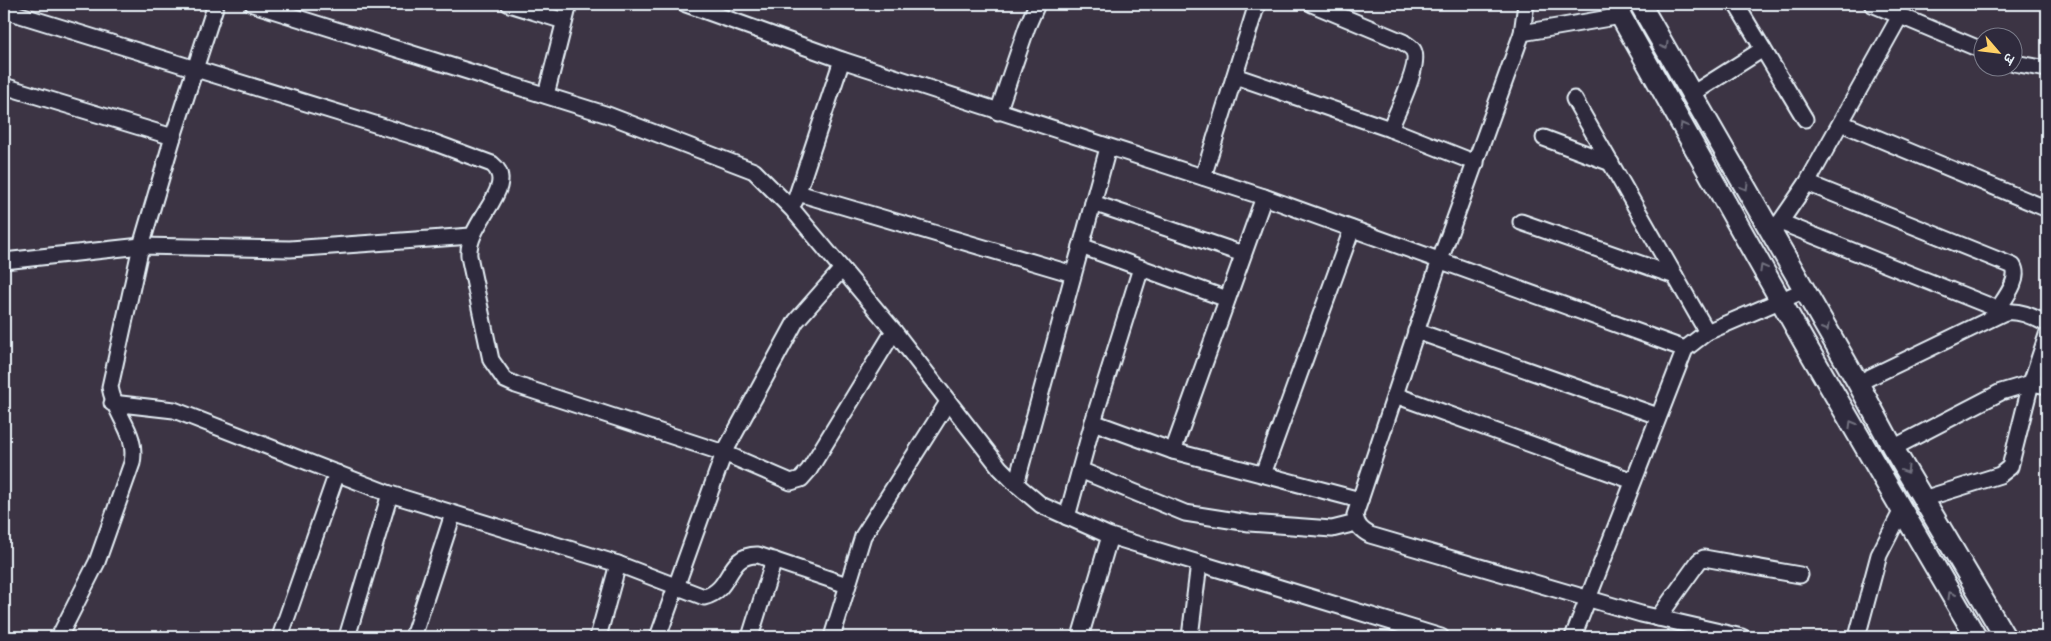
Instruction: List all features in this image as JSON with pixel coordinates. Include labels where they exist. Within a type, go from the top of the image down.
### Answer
[{"type":"main road","points":[[1640,4],[1692,94],[1776,228],[1805,290],[1893,448],[2005,637]]},
{"type":"main road","points":[[1617,10],[1781,300],[1976,637]]},
{"type":"street","points":[[59,637],[97,562],[132,463],[135,449],[131,434],[112,403],[110,388],[141,246],[194,68],[216,4]]},
{"type":"street","points":[[253,4],[608,115],[742,165],[765,180],[792,209],[841,270],[894,331],[948,402],[1016,484],[1042,505],[1110,536],[1441,637]]},
{"type":"street","points":[[509,4],[564,21]]},
{"type":"street","points":[[546,95],[569,4]]},
{"type":"street","points":[[686,4],[842,60],[1108,148],[1264,197],[1685,349]]},
{"type":"street","points":[[998,112],[1027,27],[1037,4]]},
{"type":"street","points":[[1203,177],[1257,4]]},
{"type":"street","points":[[1312,4],[1403,42],[1413,50],[1416,60],[1390,129]]},
{"type":"street","points":[[1526,4],[1522,33],[1440,260],[1355,515],[1356,523],[1370,535],[1587,599],[1658,618],[1742,637]]},
{"type":"street","points":[[1736,4],[1806,119]]},
{"type":"street","points":[[1872,4],[1974,47]]},
{"type":"street","points":[[4,10],[430,141],[492,164],[500,170],[502,179],[500,188],[471,236],[469,256],[491,360],[497,372],[505,380],[724,453],[791,482],[801,479],[814,462],[894,331]]},
{"type":"street","points":[[1522,33],[1617,10]]},
{"type":"street","points":[[1900,16],[1806,183],[1776,228],[2001,311],[2024,313],[2047,324]]},
{"type":"street","points":[[1692,94],[1763,49]]},
{"type":"street","points":[[792,209],[842,60]]},
{"type":"street","points":[[2024,65],[2047,69]]},
{"type":"street","points":[[1235,76],[1390,129],[1476,163]]},
{"type":"street","points":[[4,86],[173,137]]},
{"type":"street","points":[[1574,99],[1707,332]]},
{"type":"street","points":[[1841,123],[2045,208]]},
{"type":"street","points":[[1544,138],[1611,163]]},
{"type":"street","points":[[1016,484],[1108,148]]},
{"type":"street","points":[[1806,183],[2013,266],[2016,271],[2015,279],[2001,311],[1858,383]]},
{"type":"street","points":[[798,193],[1073,274]]},
{"type":"street","points":[[1172,452],[1264,197]]},
{"type":"street","points":[[1093,203],[1243,254]]},
{"type":"street","points":[[1521,222],[1675,276]]},
{"type":"street","points":[[1263,474],[1352,229]]},
{"type":"street","points":[[4,261],[141,246],[290,249],[471,236]]},
{"type":"street","points":[[1081,246],[1227,299]]},
{"type":"street","points":[[1067,517],[1093,422],[1141,268]]},
{"type":"street","points":[[658,637],[724,453],[796,321],[841,270]]},
{"type":"street","points":[[1573,637],[1685,349],[1707,332],[1805,290]]},
{"type":"street","points":[[1416,331],[1658,416]]},
{"type":"street","points":[[1923,499],[2000,475],[2010,467],[2031,384],[2047,335]]},
{"type":"street","points":[[1893,448],[2001,392],[2031,384],[2047,386]]},
{"type":"street","points":[[1395,395],[1633,480]]},
{"type":"street","points":[[832,637],[858,548],[871,521],[948,402]]},
{"type":"street","points":[[112,403],[174,410],[390,494],[618,564],[704,597],[715,595],[723,587],[736,563],[747,554],[758,555],[848,585]]},
{"type":"street","points":[[1093,422],[1172,452],[1360,500]]},
{"type":"street","points":[[1080,470],[1185,513],[1249,523],[1332,529],[1356,523]]},
{"type":"street","points":[[280,637],[337,474]]},
{"type":"street","points":[[347,637],[390,494]]},
{"type":"street","points":[[1857,637],[1879,555],[1902,510]]},
{"type":"street","points":[[413,637],[453,514]]},
{"type":"street","points":[[1080,637],[1110,536]]},
{"type":"street","points":[[1658,618],[1699,561],[1704,558],[1800,575]]},
{"type":"street","points":[[750,637],[774,560]]},
{"type":"street","points":[[1190,637],[1199,563]]},
{"type":"street","points":[[598,637],[618,564]]}]
